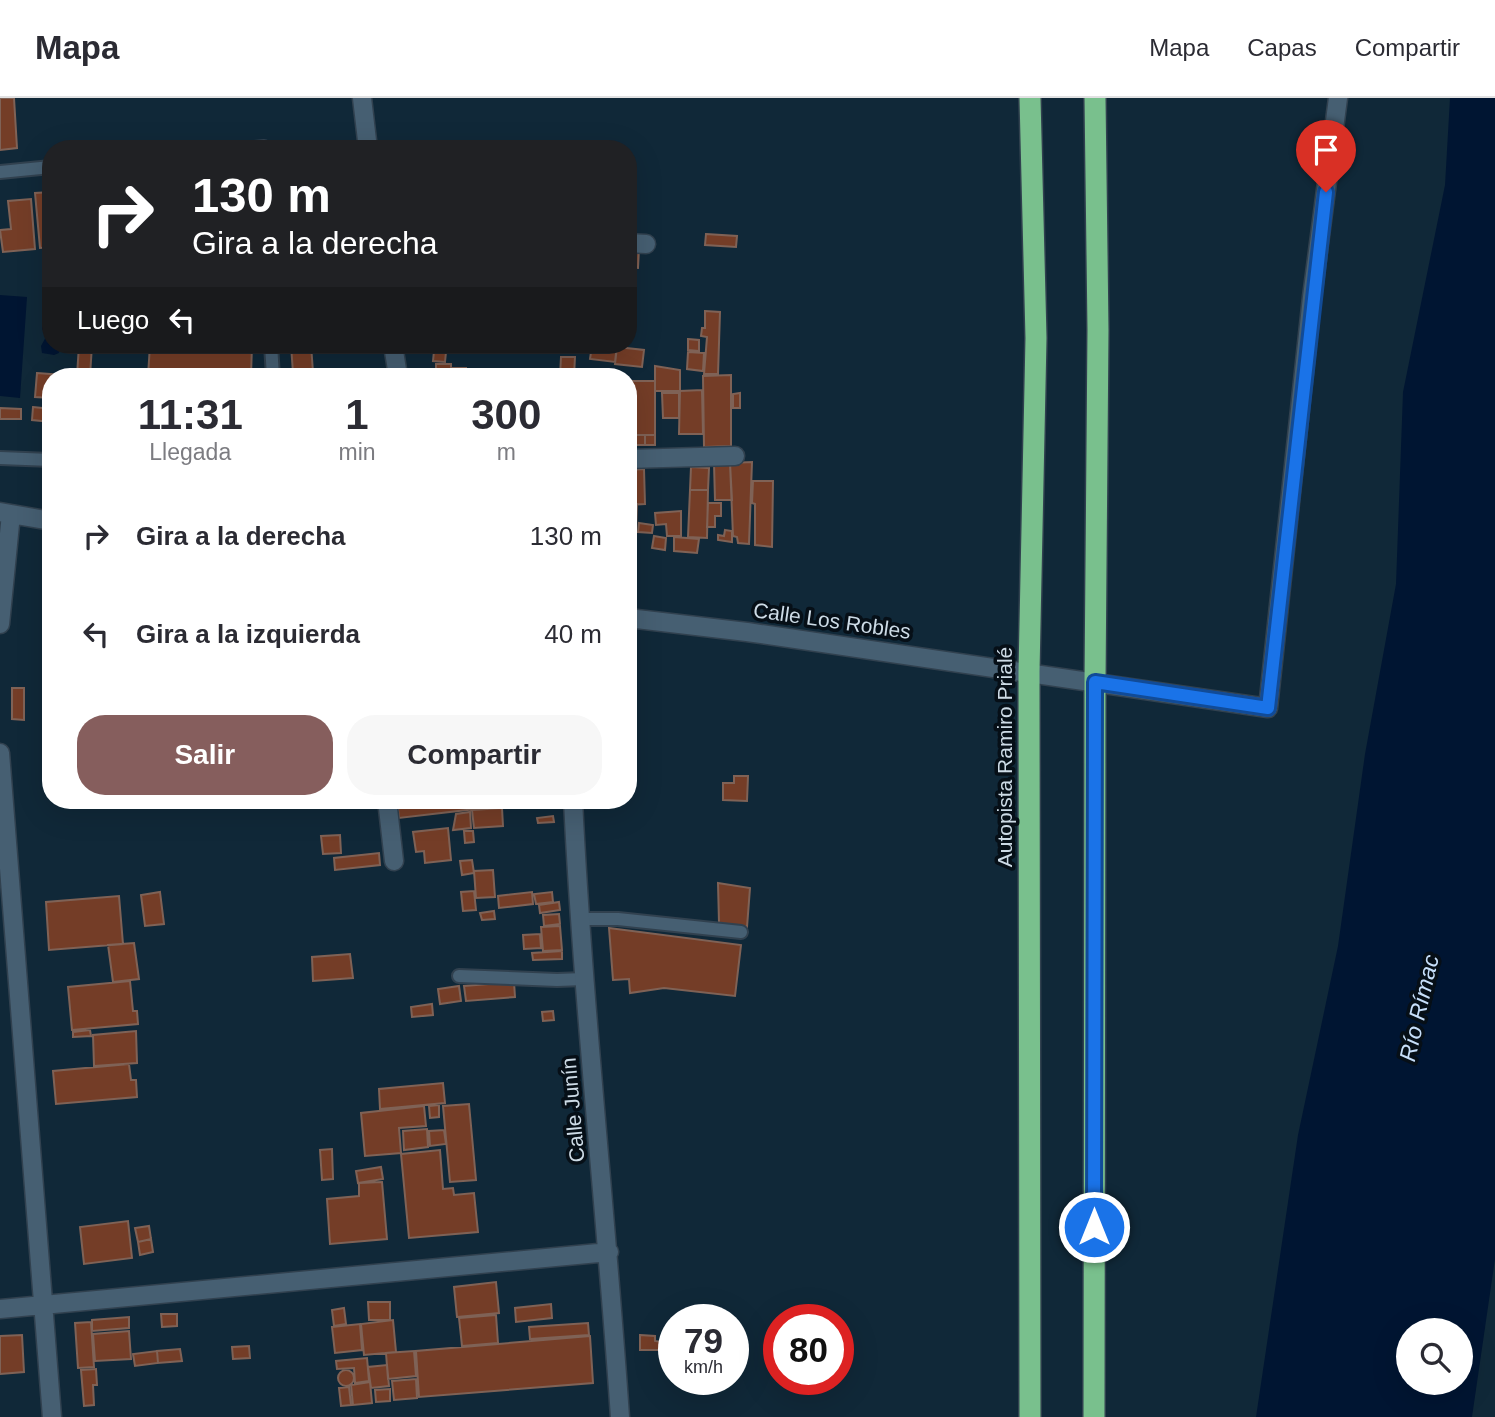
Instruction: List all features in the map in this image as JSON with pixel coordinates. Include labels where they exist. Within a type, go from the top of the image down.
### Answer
[{"type":"highway","name":"Autopista Ramiro Prialé","points":[[1030,98],[1036,338],[1029,672],[1030,1417]]},
{"type":"highway","points":[[1094,1417],[1098,344],[1095,98]]},
{"type":"street","points":[[362,98],[368,140]]},
{"type":"street","name":"Calle Los Robles","points":[[637,619],[747,632],[1268,708],[1311,311],[1338,98]]},
{"type":"street","points":[[637,458],[735,456]]},
{"type":"street","points":[[0,624],[5,513],[42,519]]},
{"type":"street","points":[[0,753],[52,1417]]},
{"type":"street","points":[[388,809],[394,861]]},
{"type":"street","name":"Calle Junín","points":[[573,809],[578,919],[609,1252],[621,1417]]},
{"type":"street","points":[[0,1309],[609,1252]]},
{"type":"lane","points":[[0,172],[42,168]]},
{"type":"lane","points":[[0,458],[42,460]]},
{"type":"lane","points":[[578,919],[618,919],[741,932]]},
{"type":"lane","points":[[459,976],[584,979]]},
{"type":"water","name":"Río Rímac","points":[[1450,98],[1495,98],[1495,1259],[1472,1417],[1256,1417],[1298,1135],[1338,946],[1365,754],[1396,584],[1403,392],[1445,185]]},
{"type":"water","points":[[0,295],[27,297],[20,398],[0,396]]},
{"type":"building","points":[[0,98],[14,98],[17,148],[0,150]]},
{"type":"building","points":[[35,193],[42,193],[42,248],[40,248]]},
{"type":"building","points":[[31,199],[35,249],[3,252],[0,230],[11,229],[8,201]]},
{"type":"building","points":[[706,234],[737,236],[736,247],[705,245]]},
{"type":"building","points":[[705,311],[720,312],[718,374],[704,374],[707,337],[701,336],[702,328],[705,328]]},
{"type":"building","points":[[688,339],[699,340],[699,351],[688,350]]},
{"type":"building","points":[[637,349],[644,350],[642,367],[615,364],[616,354],[637,354]]},
{"type":"building","points":[[688,352],[704,353],[703,371],[687,369]]},
{"type":"building","points":[[78,354],[91,354],[91,368],[78,368]]},
{"type":"building","points":[[149,354],[252,354],[251,368],[149,368]]},
{"type":"building","points":[[292,354],[312,354],[313,368],[293,368]]},
{"type":"building","points":[[434,354],[446,354],[445,362],[433,361]]},
{"type":"building","points":[[591,354],[616,354],[615,362],[590,359]]},
{"type":"building","points":[[561,357],[575,357],[574,368],[560,368]]},
{"type":"building","points":[[436,364],[451,364],[451,368],[436,368]]},
{"type":"building","points":[[655,366],[680,370],[680,391],[655,391]]},
{"type":"building","points":[[37,373],[42,373],[42,397],[35,397]]},
{"type":"building","points":[[731,375],[731,446],[704,447],[703,376]]},
{"type":"building","points":[[637,381],[655,381],[655,435],[637,435]]},
{"type":"building","points":[[702,390],[703,434],[679,434],[680,391]]},
{"type":"building","points":[[662,393],[679,393],[679,418],[663,418]]},
{"type":"building","points":[[740,393],[740,408],[733,408],[733,394]]},
{"type":"building","points":[[33,407],[42,408],[42,421],[32,420]]},
{"type":"building","points":[[0,408],[21,409],[21,419],[0,419]]},
{"type":"building","points":[[637,435],[645,435],[645,445],[637,445]]},
{"type":"building","points":[[645,435],[655,435],[655,445],[645,445]]},
{"type":"building","points":[[752,462],[749,544],[738,543],[737,537],[733,536],[730,463]]},
{"type":"building","points":[[714,463],[730,463],[732,500],[715,500]]},
{"type":"building","points":[[691,467],[709,468],[708,490],[690,490]]},
{"type":"building","points":[[637,469],[644,469],[645,504],[637,504]]},
{"type":"building","points":[[753,481],[773,481],[772,547],[755,545]]},
{"type":"building","points":[[690,490],[708,490],[707,538],[688,537]]},
{"type":"building","points":[[708,503],[721,503],[721,516],[715,516],[715,527],[707,527]]},
{"type":"building","points":[[681,511],[681,536],[667,536],[666,524],[656,525],[655,513]]},
{"type":"building","points":[[639,523],[653,525],[652,533],[638,532]]},
{"type":"building","points":[[725,530],[732,531],[732,542],[718,540],[718,535],[724,536]]},
{"type":"building","points":[[654,536],[666,538],[665,550],[652,548]]},
{"type":"building","points":[[674,537],[699,539],[697,553],[674,551]]},
{"type":"building","points":[[12,688],[24,688],[24,720],[12,719]]},
{"type":"building","points":[[734,776],[748,776],[747,801],[723,800],[723,783],[734,783]]},
{"type":"building","points":[[398,809],[475,809],[399,818]]},
{"type":"building","points":[[502,809],[503,826],[474,828],[472,810]]},
{"type":"building","points":[[470,812],[471,828],[453,830],[456,814]]},
{"type":"building","points":[[553,816],[554,822],[538,823],[537,818]]},
{"type":"building","points":[[448,828],[451,860],[425,863],[424,851],[416,852],[413,832]]},
{"type":"building","points":[[464,831],[473,831],[474,842],[465,843]]},
{"type":"building","points":[[340,835],[341,853],[323,854],[321,836]]},
{"type":"building","points":[[379,853],[380,865],[335,870],[334,858]]},
{"type":"building","points":[[472,860],[474,873],[462,875],[460,861]]},
{"type":"building","points":[[493,870],[495,897],[476,898],[474,871]]},
{"type":"building","points":[[718,883],[750,888],[747,927],[719,923]]},
{"type":"building","points":[[474,891],[476,910],[463,911],[461,892]]},
{"type":"building","points":[[160,892],[164,924],[145,926],[141,895]]},
{"type":"building","points":[[532,892],[533,904],[499,908],[498,896]]},
{"type":"building","points":[[552,892],[553,902],[536,904],[534,894]]},
{"type":"building","points":[[119,896],[123,944],[49,950],[46,902]]},
{"type":"building","points":[[559,902],[560,910],[540,913],[539,905]]},
{"type":"building","points":[[494,911],[495,919],[482,920],[480,913]]},
{"type":"building","points":[[559,914],[560,924],[544,926],[543,915]]},
{"type":"building","points":[[560,926],[562,950],[543,951],[541,927]]},
{"type":"building","points":[[609,928],[741,945],[735,996],[664,988],[630,993],[629,979],[613,980]]},
{"type":"building","points":[[540,934],[541,948],[524,949],[523,935]]},
{"type":"building","points":[[134,943],[139,979],[113,982],[108,945]]},
{"type":"building","points":[[562,951],[562,959],[533,960],[532,953]]},
{"type":"building","points":[[350,954],[353,978],[313,981],[312,957]]},
{"type":"building","points":[[130,981],[133,1011],[137,1011],[138,1024],[72,1030],[68,987]]},
{"type":"building","points":[[514,982],[515,997],[466,1001],[464,986]]},
{"type":"building","points":[[459,986],[461,1001],[440,1004],[438,989]]},
{"type":"building","points":[[432,1004],[433,1015],[412,1017],[411,1007]]},
{"type":"building","points":[[553,1011],[554,1020],[543,1021],[542,1012]]},
{"type":"building","points":[[90,1030],[91,1036],[73,1037],[73,1032]]},
{"type":"building","points":[[136,1031],[137,1063],[94,1066],[93,1035]]},
{"type":"building","points":[[129,1064],[131,1080],[136,1080],[137,1097],[56,1104],[53,1071]]},
{"type":"building","points":[[443,1083],[445,1103],[380,1109],[379,1089]]},
{"type":"building","points":[[469,1104],[476,1180],[450,1182],[443,1106]]},
{"type":"building","points":[[439,1105],[439,1117],[430,1118],[429,1106]]},
{"type":"building","points":[[424,1106],[426,1126],[399,1128],[401,1153],[365,1156],[361,1113]]},
{"type":"building","points":[[427,1129],[428,1147],[404,1150],[403,1131]]},
{"type":"building","points":[[444,1130],[446,1144],[430,1146],[429,1131]]},
{"type":"building","points":[[332,1149],[333,1179],[322,1180],[320,1150]]},
{"type":"building","points":[[440,1150],[443,1189],[453,1188],[454,1195],[474,1193],[478,1232],[409,1238],[401,1154]]},
{"type":"building","points":[[381,1167],[383,1179],[358,1183],[356,1171]]},
{"type":"building","points":[[382,1182],[387,1239],[330,1244],[327,1199],[359,1196],[359,1183]]},
{"type":"building","points":[[128,1221],[132,1258],[84,1264],[80,1227]]},
{"type":"building","points":[[149,1226],[151,1239],[138,1242],[135,1228]]},
{"type":"building","points":[[151,1239],[153,1252],[140,1255],[138,1242]]},
{"type":"building","points":[[496,1282],[499,1313],[457,1317],[454,1287]]},
{"type":"building","points":[[368,1302],[390,1302],[390,1320],[369,1320]]},
{"type":"building","points":[[551,1304],[552,1318],[516,1322],[515,1308]]},
{"type":"building","points":[[344,1308],[346,1324],[334,1326],[332,1310]]},
{"type":"building","points":[[161,1314],[177,1314],[177,1326],[162,1327]]},
{"type":"building","points":[[496,1315],[498,1343],[462,1346],[459,1318]]},
{"type":"building","points":[[129,1317],[129,1328],[92,1331],[92,1320]]},
{"type":"building","points":[[393,1320],[396,1352],[364,1355],[361,1324]]},
{"type":"building","points":[[91,1322],[94,1367],[78,1368],[75,1323]]},
{"type":"building","points":[[588,1323],[589,1335],[530,1339],[529,1327]]},
{"type":"building","points":[[360,1324],[362,1350],[335,1353],[332,1327]]},
{"type":"building","points":[[129,1331],[131,1359],[95,1361],[93,1334]]},
{"type":"building","points":[[22,1335],[24,1372],[0,1374],[0,1336]]},
{"type":"building","points":[[640,1335],[655,1336],[658,1350],[640,1350]]},
{"type":"building","points":[[590,1336],[593,1383],[419,1397],[416,1351]]},
{"type":"building","points":[[249,1346],[250,1358],[233,1359],[232,1347]]},
{"type":"building","points":[[180,1349],[182,1361],[158,1363],[157,1351]]},
{"type":"building","points":[[157,1351],[158,1363],[135,1366],[133,1354]]},
{"type":"building","points":[[414,1351],[416,1376],[388,1379],[386,1353]]},
{"type":"building","points":[[367,1358],[369,1381],[355,1383],[354,1368],[337,1369],[336,1361]]},
{"type":"building","points":[[387,1365],[389,1386],[371,1388],[368,1367]]},
{"type":"building","points":[[96,1369],[97,1385],[93,1385],[94,1405],[84,1406],[81,1370]]},
{"type":"building","points":[[346,1370],[354,1378],[346,1386],[338,1378]]},
{"type":"building","points":[[416,1379],[417,1398],[394,1400],[392,1381]]},
{"type":"building","points":[[370,1382],[372,1403],[353,1405],[351,1385]]},
{"type":"building","points":[[349,1387],[351,1405],[341,1406],[339,1388]]},
{"type":"building","points":[[390,1389],[390,1401],[376,1402],[375,1390]]},
{"type":"route","points":[[1094,1227],[1095,682],[1268,708],[1326,192]]}]
